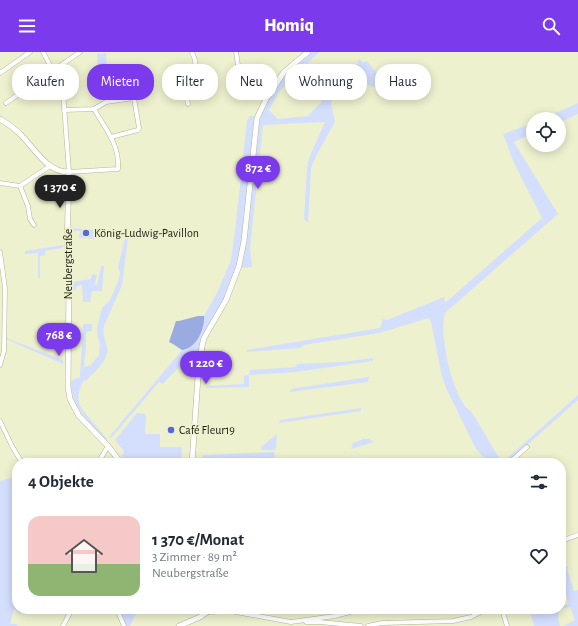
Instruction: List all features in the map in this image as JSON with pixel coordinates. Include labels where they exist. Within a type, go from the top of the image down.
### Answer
[{"type":"street","points":[[0,73],[30,52]]},
{"type":"street","name":"Neubergstraße","points":[[43,52],[50,64]]},
{"type":"street","points":[[62,64],[80,52]]},
{"type":"street","points":[[188,104],[187,97],[194,80],[196,70],[195,59],[192,52]]},
{"type":"street","points":[[236,52],[238,64]]},
{"type":"street","points":[[192,458],[202,346],[204,338],[229,295],[242,256],[257,118],[270,93],[284,72],[308,52]]},
{"type":"street","points":[[64,110],[94,108],[106,102],[132,98],[134,100],[139,129],[110,137]]},
{"type":"street","points":[[6,103],[12,99]]},
{"type":"street","name":"Neubergstraße","points":[[63,100],[69,172],[67,246],[69,281],[68,387],[70,399],[75,409],[91,430],[108,446],[117,458]]},
{"type":"street","points":[[0,119],[20,134],[50,166],[62,172],[118,168],[116,147],[94,108]]},
{"type":"street","points":[[0,183],[20,186],[50,166]]},
{"type":"street","points":[[20,186],[28,206],[30,219],[34,225]]},
{"type":"street","points":[[0,252],[4,351],[0,365]]},
{"type":"street","points":[[0,422],[19,458]]},
{"type":"street","points":[[101,458],[108,446]]},
{"type":"street","points":[[515,458],[527,447]]},
{"type":"street","points":[[566,540],[578,536]]},
{"type":"street","points":[[63,626],[69,614]]},
{"type":"street","points":[[119,614],[124,626]]},
{"type":"street","points":[[179,626],[204,614]]},
{"type":"street","points":[[244,614],[290,624],[298,621],[341,614]]},
{"type":"street","points":[[368,626],[382,623],[453,621],[471,617],[477,614]]},
{"type":"street","points":[[503,614],[507,626]]},
{"type":"street","points":[[298,621],[361,626]]},
{"type":"shaded area","points":[[311,52],[319,52],[307,64],[296,64]]},
{"type":"shaded area","points":[[106,53],[107,64],[98,64],[97,54]]},
{"type":"shaded area","points":[[359,59],[363,62],[367,61],[375,71],[375,88],[367,84],[367,64],[357,64]]},
{"type":"shaded area","points":[[285,73],[285,85],[277,95],[277,86]]},
{"type":"shaded area","points":[[269,100],[274,100],[269,110],[278,119],[308,116],[323,100],[332,100],[335,122],[311,168],[308,223],[304,219],[307,169],[309,158],[325,122],[263,125],[250,248],[252,267],[240,268],[258,124],[263,110]]},
{"type":"shaded area","points":[[578,103],[578,114],[566,120],[566,112],[558,112]]},
{"type":"shaded area","points":[[250,116],[255,116],[240,252],[229,289],[200,345],[198,354],[191,354],[163,384],[159,382],[111,438],[109,437],[182,350],[187,350],[200,335],[204,316],[217,293],[231,260],[247,121]]},
{"type":"shaded area","points":[[526,126],[526,136],[514,142],[558,214],[445,313],[444,323],[447,360],[459,396],[464,405],[475,417],[500,458],[484,458],[476,449],[442,377],[429,318],[379,333],[304,345],[300,348],[247,352],[247,350],[380,328],[383,319],[387,320],[444,297],[445,303],[542,218],[514,163],[503,134]]},
{"type":"shaded area","points":[[72,228],[95,230],[94,239],[79,238],[80,231],[73,231]]},
{"type":"shaded area","points":[[125,238],[128,238],[122,285],[103,329],[107,347],[106,357],[97,370],[86,381],[84,380],[79,394],[81,408],[107,439],[105,440],[77,406],[71,381],[80,377],[83,324],[92,324],[92,331],[86,332],[84,367],[91,365],[99,355],[100,343],[97,335],[97,327],[102,308],[110,300],[118,282],[120,273],[118,268]]},
{"type":"shaded area","points":[[64,245],[62,248],[45,251],[45,255],[40,256],[40,278],[38,278],[38,253],[25,254],[25,251]]},
{"type":"shaded area","points":[[100,266],[104,266],[102,291],[92,291],[90,302],[83,302],[82,285],[77,286],[75,291],[72,290],[72,282],[91,279],[92,274],[97,275],[95,285],[97,285]]},
{"type":"shaded area","points":[[204,316],[203,327],[199,338],[191,346],[182,350],[169,342],[176,321]]},
{"type":"shaded area","points":[[6,336],[9,339],[63,360],[63,364],[6,339]]},
{"type":"shaded area","points":[[373,358],[373,361],[295,372],[249,375],[250,370],[296,367],[297,364],[342,362]]},
{"type":"shaded area","points":[[249,375],[249,387],[207,388],[207,386],[244,384],[244,376]]},
{"type":"shaded area","points":[[369,377],[368,382],[290,392],[291,389]]},
{"type":"shaded area","points":[[578,395],[578,400],[513,458],[507,458]]},
{"type":"shaded area","points":[[361,408],[361,411],[279,423],[280,420]]},
{"type":"shaded area","points":[[137,413],[146,414],[145,434],[160,434],[160,447],[182,447],[181,458],[122,458],[121,455],[124,454],[123,450],[115,440]]},
{"type":"shaded area","points":[[277,434],[276,448],[274,450],[261,450],[261,447]]},
{"type":"shaded area","points":[[363,439],[369,439],[374,442],[351,449],[353,443]]},
{"type":"shaded area","points":[[274,452],[275,458],[202,458],[204,455]]},
{"type":"shaded area","points":[[12,477],[13,614],[10,624],[16,624],[18,626],[0,626],[0,481]]},
{"type":"shaded area","points":[[568,566],[567,569],[574,591],[578,590],[578,626],[564,626],[575,620],[570,607],[566,608],[566,605],[569,604],[566,595],[566,567]]},
{"type":"shaded area","points":[[121,614],[137,614],[134,616],[130,626],[125,624]]},
{"type":"shaded area","points":[[530,614],[558,614],[560,626],[534,626]]},
{"type":"place","name":"König-Ludwig-Pavillon","points":[[86,233]]},
{"type":"place","name":"Café Fleur19","points":[[171,430]]}]
